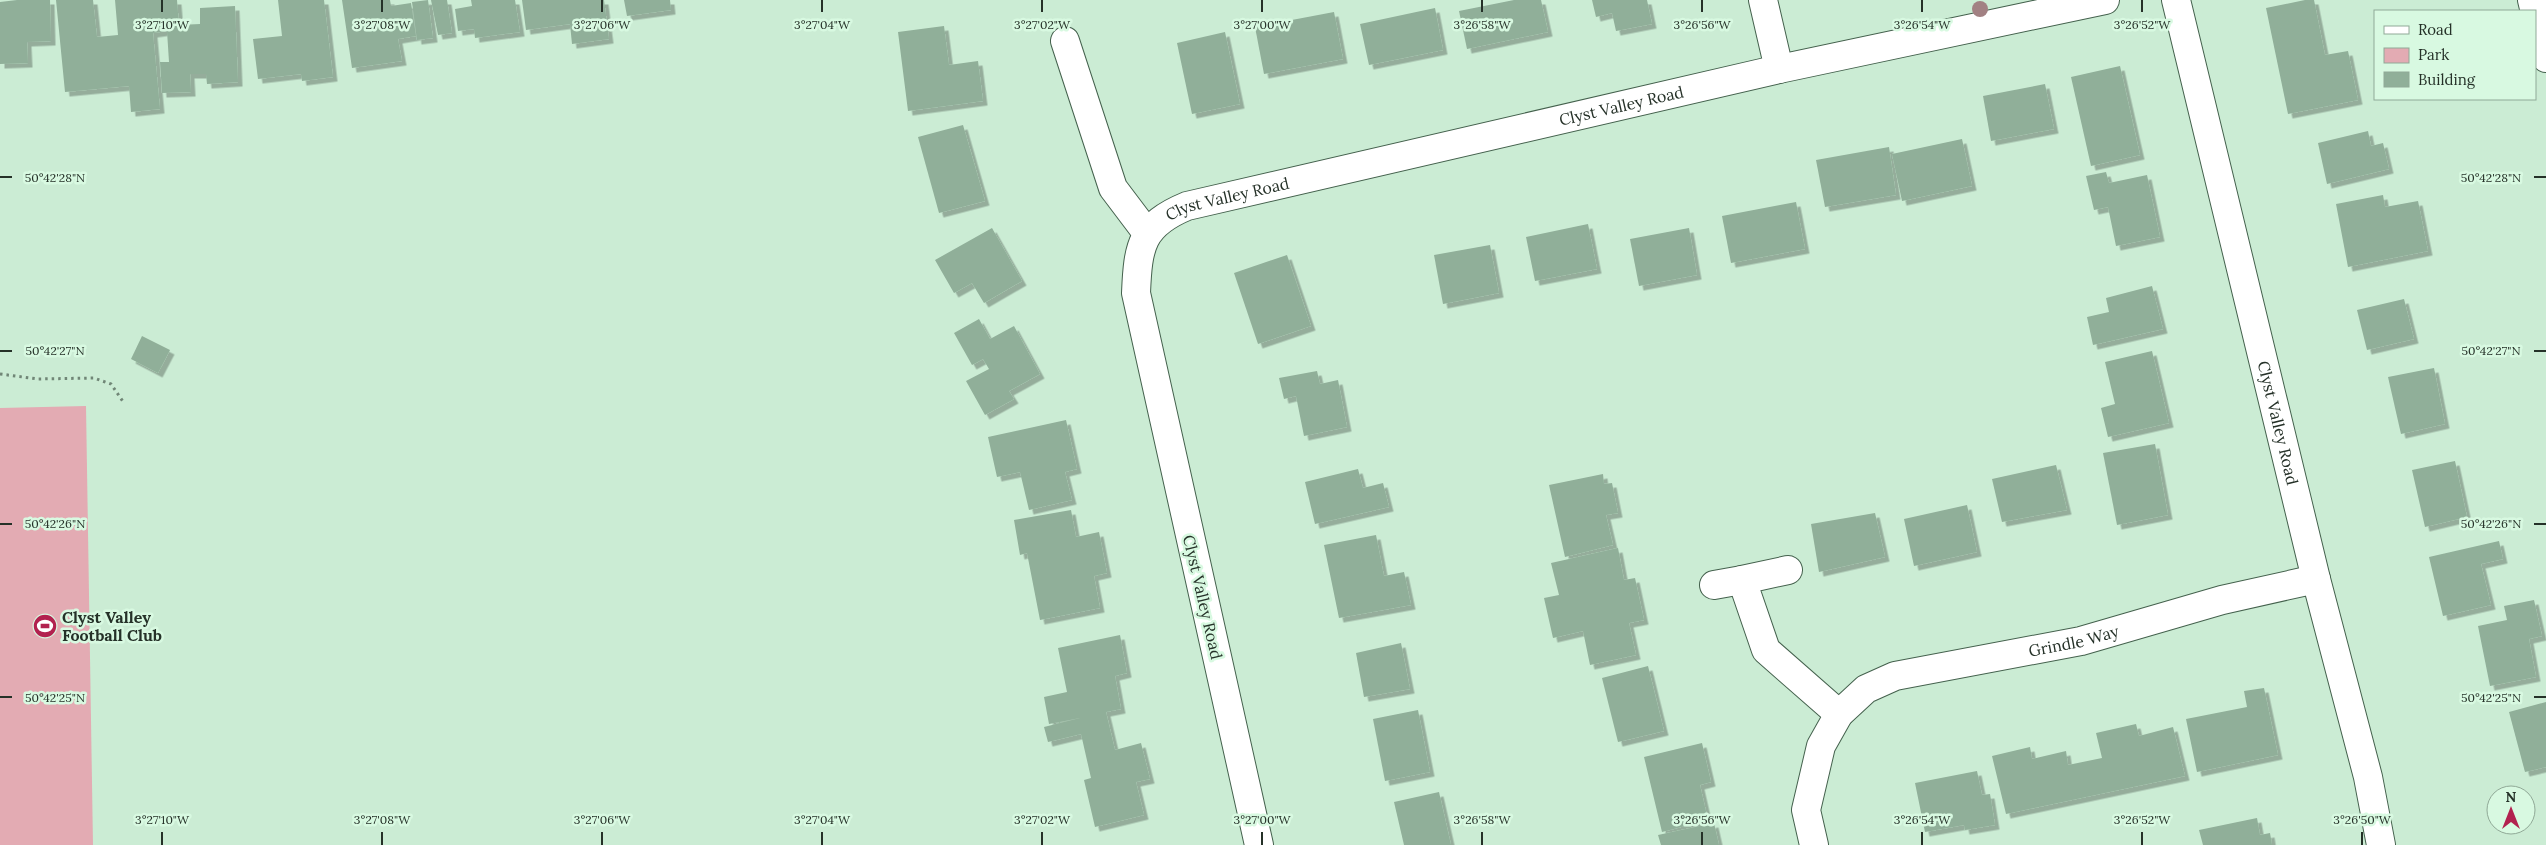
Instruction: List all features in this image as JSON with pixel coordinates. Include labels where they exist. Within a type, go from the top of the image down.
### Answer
[{"type":"street","points":[[1763,0],[1779,69]]},
{"type":"street","name":"Clyst Valley Road","points":[[1259,845],[1138,302],[1138,257],[1148,233],[1166,215],[1188,206],[1779,69],[2105,0]]},
{"type":"street","name":"Clyst Valley Road","points":[[2176,0],[2316,579],[2368,777],[2381,845]]},
{"type":"street","points":[[2536,17],[2546,58]]},
{"type":"street","name":"Clyst Valley Road","points":[[1065,41],[1113,188],[1148,233]]},
{"type":"street","points":[[1714,585],[1788,570]]},
{"type":"street","name":"Grindle Way","points":[[1814,845],[1806,810],[1821,746],[1839,714],[1866,689],[1895,676],[2081,641],[2222,600],[2316,579]]},
{"type":"street","points":[[1742,580],[1766,650],[1839,714]]},
{"type":"path","points":[[0,374],[38,379],[94,378],[111,384],[124,403]]},
{"type":"green space","name":"Clyst Valley Football Club","points":[[86,406],[93,845],[0,845],[0,408]]},
{"type":"building","points":[[50,0],[51,41],[27,42],[28,63],[0,64],[0,2]]},
{"type":"building","points":[[56,0],[93,0],[97,37],[118,35],[115,0],[177,0],[179,25],[200,24],[200,8],[235,6],[238,82],[207,84],[206,74],[190,74],[191,92],[162,93],[160,62],[169,62],[167,31],[153,33],[160,109],[131,112],[129,86],[65,92]]},
{"type":"building","points":[[278,0],[324,0],[333,77],[302,81],[301,74],[258,79],[253,39],[282,36]]},
{"type":"building","points":[[342,0],[390,0],[391,6],[411,3],[416,36],[398,39],[402,61],[352,68]]},
{"type":"building","points":[[428,0],[433,38],[417,40],[412,2]]},
{"type":"building","points":[[431,0],[447,0],[452,33],[438,35]]},
{"type":"building","points":[[471,0],[515,0],[520,32],[475,38],[474,29],[458,31],[455,9],[472,6]]},
{"type":"building","points":[[522,0],[604,0],[609,39],[572,44],[570,24],[526,30]]},
{"type":"building","points":[[624,0],[670,0],[671,10],[627,16]]},
{"type":"building","points":[[1514,0],[1541,0],[1548,32],[1467,49],[1459,11]]},
{"type":"building","points":[[1592,0],[1647,0],[1652,24],[1616,31],[1612,13],[1596,17]]},
{"type":"building","points":[[2314,0],[2325,55],[2348,51],[2358,100],[2288,114],[2266,8]]},
{"type":"building","points":[[1435,8],[1443,50],[1369,65],[1360,24]]},
{"type":"building","points":[[1334,12],[1343,59],[1264,74],[1255,27]]},
{"type":"building","points":[[944,26],[949,65],[978,61],[983,101],[908,111],[898,32]]},
{"type":"building","points":[[1225,32],[1240,104],[1192,114],[1177,43]]},
{"type":"building","points":[[2120,66],[2140,155],[2091,166],[2071,77]]},
{"type":"building","points":[[2045,84],[2054,129],[1991,141],[1983,96]]},
{"type":"building","points":[[963,125],[985,201],[939,213],[918,137]]},
{"type":"building","points":[[2368,131],[2371,146],[2383,143],[2389,169],[2327,184],[2318,143]]},
{"type":"building","points":[[1962,139],[1972,186],[1902,201],[1892,154]]},
{"type":"building","points":[[1889,147],[1896,195],[1825,207],[1816,160]]},
{"type":"building","points":[[2106,172],[2109,183],[2147,175],[2160,237],[2116,246],[2108,207],[2094,210],[2086,176]]},
{"type":"building","points":[[2383,195],[2385,207],[2418,201],[2428,251],[2348,267],[2336,204]]},
{"type":"building","points":[[1796,202],[1805,249],[1731,263],[1722,216]]},
{"type":"building","points":[[1588,224],[1597,269],[1535,281],[1526,237]]},
{"type":"building","points":[[992,228],[1022,281],[984,303],[972,283],[954,293],[935,260]]},
{"type":"building","points":[[1689,228],[1697,275],[1639,286],[1630,239]]},
{"type":"building","points":[[1490,245],[1499,293],[1443,304],[1434,255]]},
{"type":"building","points":[[1287,255],[1311,326],[1258,344],[1234,273]]},
{"type":"building","points":[[2152,286],[2163,329],[2093,345],[2087,317],[2109,312],[2106,298]]},
{"type":"building","points":[[2404,299],[2414,339],[2367,350],[2357,310]]},
{"type":"building","points":[[979,319],[990,339],[1014,326],[1040,374],[1009,391],[1014,399],[985,415],[966,381],[989,369],[983,359],[972,365],[954,333]]},
{"type":"building","points":[[142,336],[170,350],[158,373],[131,359]]},
{"type":"building","points":[[2152,351],[2169,423],[2108,437],[2101,408],[2115,404],[2105,362]]},
{"type":"building","points":[[2434,368],[2445,424],[2401,434],[2388,377]]},
{"type":"building","points":[[1317,371],[1320,384],[1338,380],[1347,427],[1304,436],[1296,396],[1284,399],[1279,378]]},
{"type":"building","points":[[1066,420],[1077,469],[1065,472],[1072,500],[1029,510],[1020,472],[997,477],[988,437]]},
{"type":"building","points":[[2155,444],[2168,515],[2117,525],[2103,453]]},
{"type":"building","points":[[2455,461],[2467,517],[2425,527],[2412,470]]},
{"type":"building","points":[[2056,465],[2067,510],[2002,522],[1992,479]]},
{"type":"building","points":[[1358,469],[1363,488],[1383,483],[1389,507],[1315,524],[1305,482]]},
{"type":"building","points":[[1603,474],[1604,484],[1612,483],[1618,513],[1606,515],[1613,545],[1565,557],[1549,485]]},
{"type":"building","points":[[1967,505],[1977,552],[1914,566],[1904,519]]},
{"type":"building","points":[[1071,510],[1076,537],[1099,532],[1107,573],[1094,576],[1100,608],[1040,620],[1027,553],[1020,555],[1014,520]]},
{"type":"building","points":[[1875,513],[1885,557],[1819,572],[1811,524]]},
{"type":"building","points":[[1376,535],[1384,576],[1404,572],[1411,605],[1339,618],[1324,545]]},
{"type":"building","points":[[2499,541],[2503,559],[2481,564],[2491,605],[2443,616],[2429,557]]},
{"type":"building","points":[[1618,548],[1624,580],[1635,578],[1644,620],[1629,623],[1636,655],[1590,665],[1583,631],[1553,638],[1544,598],[1559,595],[1551,563]]},
{"type":"building","points":[[2534,600],[2542,636],[2529,639],[2536,677],[2490,686],[2478,626],[2507,620],[2504,606]]},
{"type":"building","points":[[1120,635],[1127,673],[1115,676],[1121,709],[1106,712],[1115,750],[1141,743],[1150,779],[1136,782],[1144,815],[1095,827],[1084,780],[1091,778],[1081,734],[1048,742],[1044,727],[1080,718],[1049,724],[1044,697],[1067,692],[1058,648]]},
{"type":"building","points":[[1401,643],[1410,689],[1364,697],[1356,653]]},
{"type":"building","points":[[1648,666],[1664,731],[1618,742],[1602,678]]},
{"type":"building","points":[[2264,688],[2278,755],[2197,772],[2186,719],[2247,707],[2244,691]]},
{"type":"building","points":[[2546,702],[2546,767],[2525,772],[2509,712]]},
{"type":"building","points":[[1418,710],[1430,772],[1385,781],[1373,719]]},
{"type":"building","points":[[2136,724],[2139,736],[2173,727],[2185,776],[2006,814],[1992,756],[2030,747],[2032,759],[2066,751],[2068,765],[2102,758],[2096,733]]},
{"type":"building","points":[[1702,743],[1711,782],[1700,785],[1708,820],[1662,832],[1644,757]]},
{"type":"building","points":[[1977,771],[1982,795],[1990,794],[1995,825],[1965,830],[1964,825],[1925,832],[1915,783]]},
{"type":"building","points":[[1439,792],[1451,845],[1404,845],[1394,802]]},
{"type":"building","points":[[2257,818],[2260,835],[2270,833],[2272,845],[2203,845],[2199,830]]},
{"type":"building","points":[[1714,823],[1719,845],[1661,845],[1658,835]]},
{"type":"place","name":"Clyst Valley Football Club","points":[[45,626]]}]
